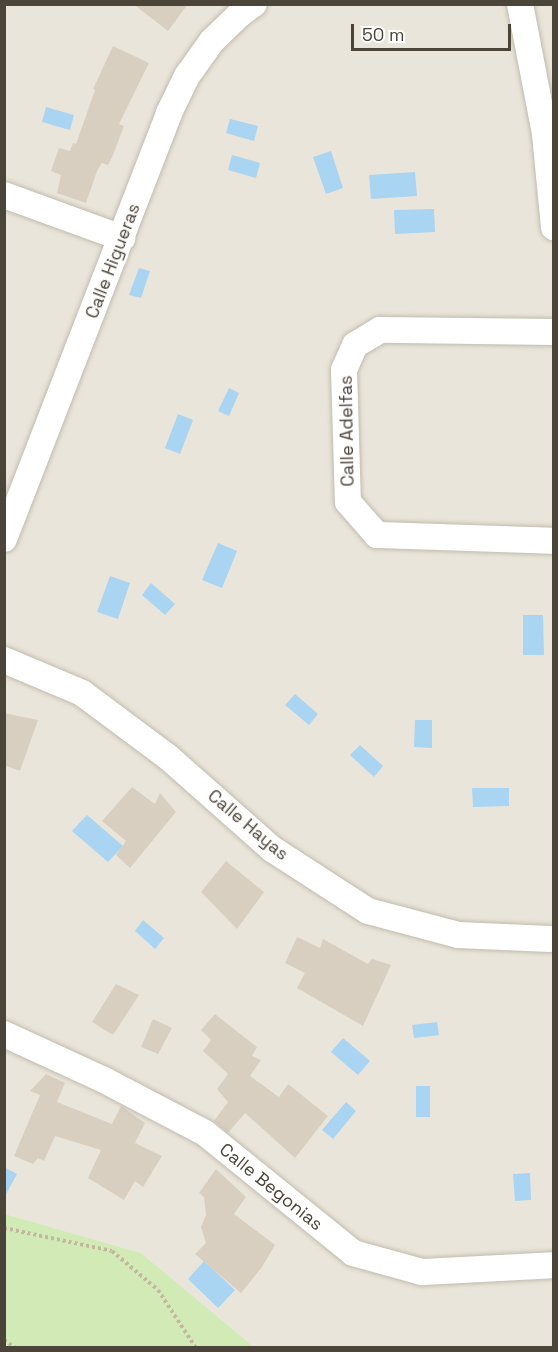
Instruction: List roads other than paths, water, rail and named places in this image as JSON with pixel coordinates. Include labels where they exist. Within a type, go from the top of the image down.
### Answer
[{"type":"street","name":"Calle Higueras","points":[[4,539],[169,113],[187,76],[212,41],[254,4]]},
{"type":"street","points":[[520,4],[545,134],[554,228]]},
{"type":"street","points":[[4,195],[122,238]]},
{"type":"street","name":"Calle Adelfas","points":[[554,332],[380,330],[355,345],[344,370],[348,502],[377,535],[554,541]]},
{"type":"street","name":"Calle Hayas","points":[[4,660],[82,693],[168,757],[272,849],[368,911],[458,934],[552,940]]},
{"type":"street","name":"Calle Begonias","points":[[4,1034],[106,1081],[205,1133],[353,1253],[422,1272],[554,1265]]},
{"type":"water","points":[[46,107],[74,115],[70,130],[42,122]]},
{"type":"water","points":[[230,119],[258,126],[254,141],[226,133]]},
{"type":"water","points":[[331,151],[343,188],[326,194],[313,157]]},
{"type":"water","points":[[232,155],[260,163],[256,178],[228,170]]},
{"type":"water","points":[[415,172],[417,196],[371,199],[369,175]]},
{"type":"water","points":[[434,209],[435,232],[395,234],[394,210]]},
{"type":"water","points":[[139,268],[150,271],[141,298],[129,295]]},
{"type":"water","points":[[229,388],[239,393],[229,416],[218,411]]},
{"type":"water","points":[[178,414],[193,420],[180,454],[165,448]]},
{"type":"water","points":[[218,543],[237,551],[222,588],[202,580]]},
{"type":"water","points":[[110,576],[130,583],[118,619],[97,612]]},
{"type":"water","points":[[151,583],[175,604],[165,615],[142,595]]},
{"type":"water","points":[[523,615],[543,615],[544,655],[523,655]]},
{"type":"water","points":[[295,694],[318,714],[309,725],[285,705]]},
{"type":"water","points":[[415,720],[432,720],[432,748],[414,747]]},
{"type":"water","points":[[360,745],[383,766],[374,777],[350,755]]},
{"type":"water","points":[[472,788],[509,788],[509,806],[473,807]]},
{"type":"water","points":[[87,815],[123,846],[108,862],[72,831]]},
{"type":"water","points":[[143,920],[164,938],[155,949],[135,931]]},
{"type":"water","points":[[437,1022],[439,1035],[414,1038],[412,1025]]},
{"type":"water","points":[[343,1038],[370,1061],[358,1075],[331,1052]]},
{"type":"water","points":[[416,1086],[430,1086],[430,1117],[416,1117]]},
{"type":"water","points":[[346,1102],[356,1111],[333,1139],[322,1130]]},
{"type":"water","points":[[6,1168],[17,1174],[5,1196],[5,1170]]},
{"type":"water","points":[[530,1173],[531,1200],[515,1201],[513,1174]]},
{"type":"water","points":[[204,1261],[235,1290],[218,1308],[188,1279]]}]
